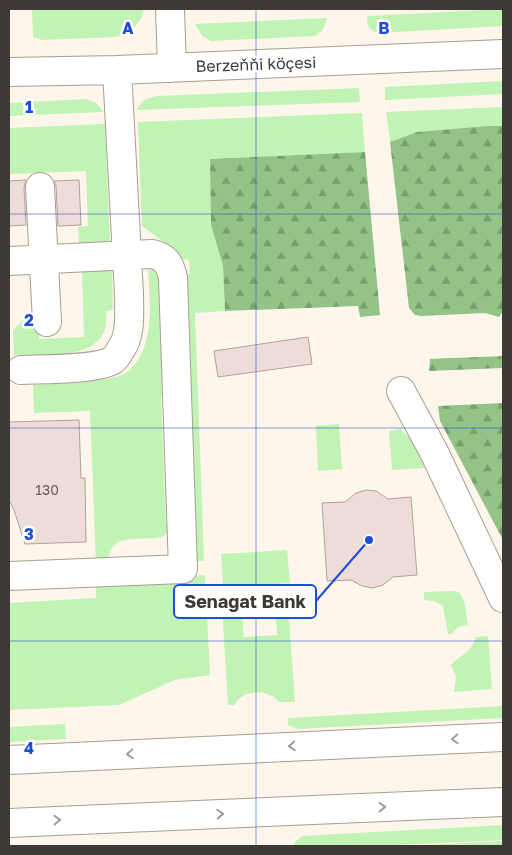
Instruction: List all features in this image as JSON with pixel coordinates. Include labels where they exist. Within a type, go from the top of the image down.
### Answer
[{"type":"main road","points":[[170,9],[172,68]]},
{"type":"main road","name":"Berzeňňi köçesi","points":[[9,72],[172,68],[503,54]]},
{"type":"main road","points":[[21,370],[105,364],[114,359],[124,343],[128,327],[129,294],[117,70]]},
{"type":"main road","points":[[40,187],[47,322]]},
{"type":"main road","points":[[9,261],[152,254],[160,255],[171,267],[173,278],[183,568],[9,576]]},
{"type":"main road","points":[[401,391],[434,452],[503,598]]},
{"type":"main road","points":[[9,760],[503,736]]},
{"type":"main road","points":[[9,822],[503,802]]},
{"type":"green space","points":[[32,9],[144,9],[138,24],[127,33],[116,37],[43,40],[33,37]]},
{"type":"green space","points":[[503,9],[503,26],[378,33],[371,29],[367,22],[368,16]]},
{"type":"green space","points":[[327,18],[323,30],[315,36],[211,41],[202,36],[195,24]]},
{"type":"green space","points":[[503,81],[503,94],[385,100],[385,87]]},
{"type":"green space","points":[[359,88],[360,102],[136,110],[144,100],[156,96]]},
{"type":"green space","points":[[86,99],[96,103],[104,112],[9,116],[9,103]]},
{"type":"green space","points":[[503,107],[503,126],[417,132],[390,142],[386,112]]},
{"type":"green space","points":[[362,113],[365,152],[210,159],[211,225],[223,266],[225,311],[195,313],[204,561],[196,561],[184,274],[190,274],[189,260],[181,259],[176,251],[142,226],[138,122]]},
{"type":"green space","points":[[105,124],[110,245],[79,247],[78,227],[88,226],[86,171],[9,174],[9,128]]},
{"type":"green space","points":[[503,126],[503,311],[499,317],[485,313],[415,315],[409,308],[390,142],[417,132]]},
{"type":"green space","points":[[365,152],[380,315],[360,317],[358,306],[225,311],[223,266],[211,225],[210,159]]},
{"type":"green space","points":[[112,269],[113,310],[106,311],[105,329],[96,342],[87,348],[63,354],[14,355],[13,331],[26,316],[38,316],[39,339],[84,337],[82,271]]},
{"type":"green space","points":[[164,269],[169,383],[161,396],[166,523],[169,523],[168,529],[162,537],[119,542],[110,553],[108,564],[96,564],[90,411],[34,413],[33,385],[96,381],[120,376],[127,372],[143,351],[147,338],[150,310],[148,270]]},
{"type":"green space","points":[[503,356],[503,368],[429,371],[430,359]]},
{"type":"green space","points":[[503,403],[503,540],[440,421],[438,406]]},
{"type":"green space","points":[[339,424],[342,469],[318,471],[316,426]]},
{"type":"green space","points":[[401,429],[423,453],[424,468],[392,470],[389,431]]},
{"type":"green space","points":[[287,550],[290,583],[223,587],[221,554]]},
{"type":"green space","points":[[205,575],[210,675],[175,680],[119,705],[9,710],[9,603],[96,598],[96,583]]},
{"type":"green space","points":[[454,591],[460,593],[465,604],[468,625],[458,627],[451,634],[448,634],[443,606],[434,601],[424,600],[424,592]]},
{"type":"green space","points":[[284,604],[288,604],[295,702],[279,702],[269,694],[256,692],[243,696],[234,705],[228,705],[222,607],[241,606],[244,637],[277,635],[276,618]]},
{"type":"green space","points":[[488,636],[492,689],[454,692],[456,677],[451,665],[471,648],[476,637]]},
{"type":"green space","points":[[503,706],[503,718],[297,729],[288,725],[288,718]]},
{"type":"green space","points":[[65,724],[66,739],[9,742],[9,727]]},
{"type":"green space","points":[[503,825],[503,840],[373,846],[294,846],[294,843],[302,836]]},
{"type":"green space","points":[[503,841],[503,846],[407,846]]},
{"type":"building","points":[[26,180],[24,188],[26,225],[9,226],[9,181]]},
{"type":"building","points":[[79,180],[81,225],[58,226],[56,186],[54,181]]},
{"type":"building","points":[[308,337],[312,364],[218,377],[214,351]]},
{"type":"building","points":[[79,420],[81,478],[85,478],[86,542],[25,544],[9,500],[9,422]]},
{"type":"building","points":[[366,490],[376,491],[388,499],[411,497],[417,575],[393,577],[383,585],[373,588],[362,586],[351,580],[327,581],[322,503],[345,502],[356,493]]},
{"type":"place","name":"Senagat Bank","points":[[369,540]]}]
